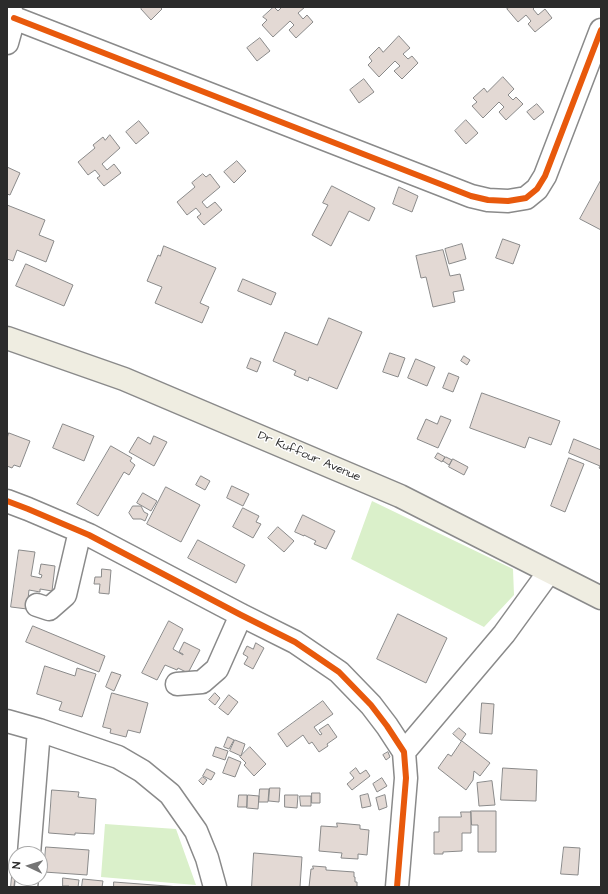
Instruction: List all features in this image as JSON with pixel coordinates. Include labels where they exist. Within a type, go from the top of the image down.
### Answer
[{"type":"main road","name":"Dr Kuffour Avenue","points":[[7,338],[124,379],[400,496],[601,598]]},
{"type":"street","points":[[7,43],[12,12],[471,196],[488,200],[508,201],[526,198],[537,190],[545,176],[601,30]]},
{"type":"street","points":[[7,501],[89,535],[295,642],[339,672],[371,705],[404,752],[406,778],[401,887]]},
{"type":"street","points":[[37,605],[49,609],[65,595],[80,532]]},
{"type":"street","points":[[404,752],[504,634],[549,572]]},
{"type":"street","points":[[177,684],[202,682],[217,669],[241,615]]},
{"type":"street","points":[[7,721],[39,730],[118,757],[142,771],[170,794],[196,831],[208,858],[214,887]]},
{"type":"street","points":[[30,846],[39,730]]},
{"type":"green space","points":[[372,501],[513,569],[514,595],[484,627],[351,559]]},
{"type":"green space","points":[[105,824],[176,829],[196,885],[101,877]]},
{"type":"building","points":[[143,7],[160,7],[162,9],[151,20],[141,9]]},
{"type":"building","points":[[274,7],[278,11],[282,7],[305,7],[298,13],[303,19],[307,15],[313,22],[296,38],[289,30],[294,25],[290,21],[273,37],[262,25],[267,20],[263,17]]},
{"type":"building","points":[[510,7],[535,7],[533,9],[538,15],[545,9],[552,18],[535,32],[528,24],[531,21],[526,15],[518,22],[507,9]]},
{"type":"building","points":[[399,36],[410,48],[403,54],[408,59],[412,56],[418,63],[402,79],[394,71],[400,66],[395,61],[379,77],[368,65],[372,61],[369,57],[379,47],[383,52]]},
{"type":"building","points":[[260,38],[270,51],[257,61],[247,48]]},
{"type":"building","points":[[503,77],[514,89],[508,95],[513,100],[516,97],[523,104],[506,120],[499,112],[504,107],[499,102],[483,118],[472,106],[477,102],[473,98],[484,88],[487,92]]},
{"type":"building","points":[[364,79],[374,92],[359,103],[350,90]]},
{"type":"building","points":[[537,104],[544,112],[534,120],[527,112]]},
{"type":"building","points":[[466,120],[478,133],[466,144],[455,131]]},
{"type":"building","points":[[139,121],[149,133],[136,144],[126,132]]},
{"type":"building","points":[[110,135],[120,148],[102,164],[107,170],[114,164],[121,173],[104,186],[97,178],[100,176],[95,170],[88,175],[78,162],[95,148],[93,145],[103,137],[105,140]]},
{"type":"building","points":[[237,161],[246,171],[234,183],[224,172]]},
{"type":"building","points":[[7,167],[20,173],[10,195],[7,194]]},
{"type":"building","points":[[203,174],[206,177],[210,174],[220,187],[202,202],[207,208],[215,202],[222,210],[204,225],[197,217],[201,214],[196,208],[187,215],[177,202],[195,187],[192,183]]},
{"type":"building","points":[[601,180],[601,230],[580,219]]},
{"type":"building","points":[[332,186],[375,208],[369,221],[349,211],[331,246],[312,235],[328,205],[323,203]]},
{"type":"building","points":[[399,187],[418,196],[412,212],[393,204]]},
{"type":"building","points":[[7,205],[45,220],[39,235],[54,241],[46,262],[17,250],[13,261],[7,259]]},
{"type":"building","points":[[503,239],[520,245],[513,264],[496,258]]},
{"type":"building","points":[[462,244],[466,259],[449,264],[445,249]]},
{"type":"building","points":[[164,246],[216,268],[200,303],[209,307],[202,323],[155,303],[162,287],[147,281],[158,255],[160,256]]},
{"type":"building","points":[[443,250],[450,276],[460,274],[464,290],[453,292],[455,302],[433,307],[426,277],[421,278],[416,256]]},
{"type":"building","points":[[26,264],[73,285],[64,306],[16,286]]},
{"type":"building","points":[[243,279],[276,293],[271,305],[238,291]]},
{"type":"building","points":[[329,318],[362,332],[337,389],[309,377],[308,381],[294,375],[296,371],[273,361],[285,332],[317,345]]},
{"type":"building","points":[[390,353],[405,358],[398,377],[383,372]]},
{"type":"building","points":[[464,356],[470,360],[467,365],[461,361]]},
{"type":"building","points":[[251,358],[261,362],[257,372],[247,368]]},
{"type":"building","points":[[416,359],[435,367],[427,386],[408,378]]},
{"type":"building","points":[[449,373],[459,377],[453,392],[443,388]]},
{"type":"building","points":[[482,393],[560,421],[551,445],[529,437],[525,448],[470,428]]},
{"type":"building","points":[[441,416],[451,420],[438,448],[417,439],[426,419],[437,424]]},
{"type":"building","points":[[63,424],[94,436],[84,461],[53,448]]},
{"type":"building","points":[[9,433],[30,441],[20,467],[14,465],[12,468],[7,466],[7,439]]},
{"type":"building","points":[[154,436],[167,442],[154,466],[129,452],[138,437],[150,444]]},
{"type":"building","points":[[574,439],[601,450],[601,469],[599,468],[600,466],[569,453]]},
{"type":"building","points":[[111,446],[132,458],[130,461],[135,465],[129,475],[124,472],[98,516],[77,504]]},
{"type":"building","points":[[438,453],[445,457],[442,462],[435,458]]},
{"type":"building","points":[[446,457],[452,460],[449,465],[443,461]]},
{"type":"building","points":[[569,458],[584,464],[565,512],[551,506]]},
{"type":"building","points":[[453,459],[468,467],[464,475],[449,467]]},
{"type":"building","points":[[201,476],[210,481],[205,490],[196,485]]},
{"type":"building","points":[[232,486],[249,494],[243,506],[227,498]]},
{"type":"building","points":[[166,487],[200,505],[181,542],[147,524]]},
{"type":"building","points":[[143,493],[157,501],[151,511],[137,503]]},
{"type":"building","points":[[133,506],[141,506],[144,512],[148,514],[145,521],[141,519],[133,519],[129,513]]},
{"type":"building","points":[[243,508],[259,516],[256,522],[261,524],[253,538],[233,527]]},
{"type":"building","points":[[303,515],[335,531],[326,549],[314,544],[316,541],[295,532]]},
{"type":"building","points":[[278,527],[294,541],[284,552],[268,538]]},
{"type":"building","points":[[198,540],[245,565],[236,583],[188,558]]},
{"type":"building","points":[[19,550],[35,552],[31,576],[41,578],[42,575],[39,574],[41,564],[55,566],[52,591],[40,589],[40,592],[29,590],[27,609],[11,607]]},
{"type":"building","points":[[102,569],[111,570],[109,594],[99,593],[100,584],[94,584],[95,577],[101,577]]},
{"type":"building","points":[[398,614],[447,638],[426,683],[377,659]]},
{"type":"building","points":[[169,621],[183,629],[173,649],[183,655],[179,652],[184,642],[200,650],[188,673],[178,668],[177,670],[165,665],[157,680],[142,673]]},
{"type":"building","points":[[33,626],[105,656],[99,672],[26,642]]},
{"type":"building","points":[[256,643],[264,648],[253,669],[244,664],[248,657],[243,654],[247,646],[253,649]]},
{"type":"building","points":[[45,666],[75,676],[77,668],[96,674],[82,717],[59,710],[62,702],[37,694]]},
{"type":"building","points":[[112,672],[121,675],[114,691],[106,687]]},
{"type":"building","points":[[112,693],[148,703],[140,733],[128,730],[126,737],[110,733],[111,729],[103,727]]},
{"type":"building","points":[[215,693],[220,698],[215,705],[209,700]]},
{"type":"building","points":[[229,695],[238,702],[228,715],[219,708]]},
{"type":"building","points":[[323,701],[333,714],[314,727],[320,735],[322,734],[319,730],[328,724],[337,737],[319,752],[312,742],[309,744],[303,735],[287,747],[278,734]]},
{"type":"building","points":[[482,703],[494,704],[492,734],[480,733]]},
{"type":"building","points":[[459,728],[466,734],[461,741],[453,734]]},
{"type":"building","points":[[228,737],[234,740],[229,749],[224,747]]},
{"type":"building","points":[[235,740],[245,744],[241,756],[230,751]]},
{"type":"building","points":[[462,741],[490,763],[480,776],[474,771],[473,780],[466,790],[438,768],[448,754],[451,756]]},
{"type":"building","points":[[216,747],[228,751],[225,760],[213,756]]},
{"type":"building","points":[[250,747],[266,764],[254,776],[244,765],[246,763],[240,757]]},
{"type":"building","points":[[388,752],[390,757],[386,760],[383,755]]},
{"type":"building","points":[[229,757],[241,762],[235,777],[223,773]]},
{"type":"building","points":[[356,768],[360,774],[366,770],[370,776],[352,790],[347,784],[354,778],[350,773]]},
{"type":"building","points":[[503,768],[537,770],[536,801],[501,800]]},
{"type":"building","points":[[207,769],[215,773],[211,780],[203,776]]},
{"type":"building","points":[[203,777],[207,780],[203,785],[199,781]]},
{"type":"building","points":[[382,778],[387,786],[377,792],[373,784]]},
{"type":"building","points":[[492,781],[495,805],[479,806],[477,783]]},
{"type":"building","points":[[270,788],[280,788],[279,802],[269,801]]},
{"type":"building","points":[[260,789],[269,789],[268,802],[259,802]]},
{"type":"building","points":[[52,790],[79,792],[78,797],[96,799],[94,834],[75,833],[75,835],[49,833]]},
{"type":"building","points":[[312,793],[320,793],[320,803],[312,803]]},
{"type":"building","points":[[368,794],[371,806],[362,808],[360,796]]},
{"type":"building","points":[[239,795],[247,795],[247,807],[238,807]]},
{"type":"building","points":[[248,795],[259,796],[258,809],[247,808]]},
{"type":"building","points":[[285,795],[298,795],[297,808],[285,807]]},
{"type":"building","points":[[385,795],[387,807],[379,810],[376,798]]},
{"type":"building","points":[[300,796],[311,796],[311,806],[301,806]]},
{"type":"building","points":[[471,811],[496,811],[496,852],[478,852],[478,825],[472,825]]},
{"type":"building","points":[[461,812],[471,812],[471,833],[462,833],[462,851],[434,854],[434,832],[439,832],[439,817],[461,817]]},
{"type":"building","points":[[337,823],[360,825],[360,829],[369,830],[367,855],[358,854],[358,859],[341,858],[342,853],[319,851],[321,826],[337,827]]},
{"type":"building","points":[[48,847],[89,850],[87,875],[48,872]]},
{"type":"building","points":[[564,847],[580,848],[578,875],[561,874]]},
{"type":"building","points":[[254,853],[302,857],[300,887],[252,887]]},
{"type":"building","points":[[313,866],[326,867],[326,870],[354,872],[357,887],[309,887],[311,869],[313,869]]},
{"type":"building","points":[[63,878],[79,880],[78,887],[63,886]]},
{"type":"building","points":[[83,879],[103,881],[102,887],[82,887]]},
{"type":"building","points":[[114,882],[180,887],[114,887]]},
{"type":"cycle path","points":[[14,18],[471,196],[488,200],[508,201],[526,198],[537,189],[545,176],[601,30]]},
{"type":"cycle path","points":[[7,501],[89,535],[295,642],[339,672],[371,705],[404,752],[406,778],[397,887]]}]
